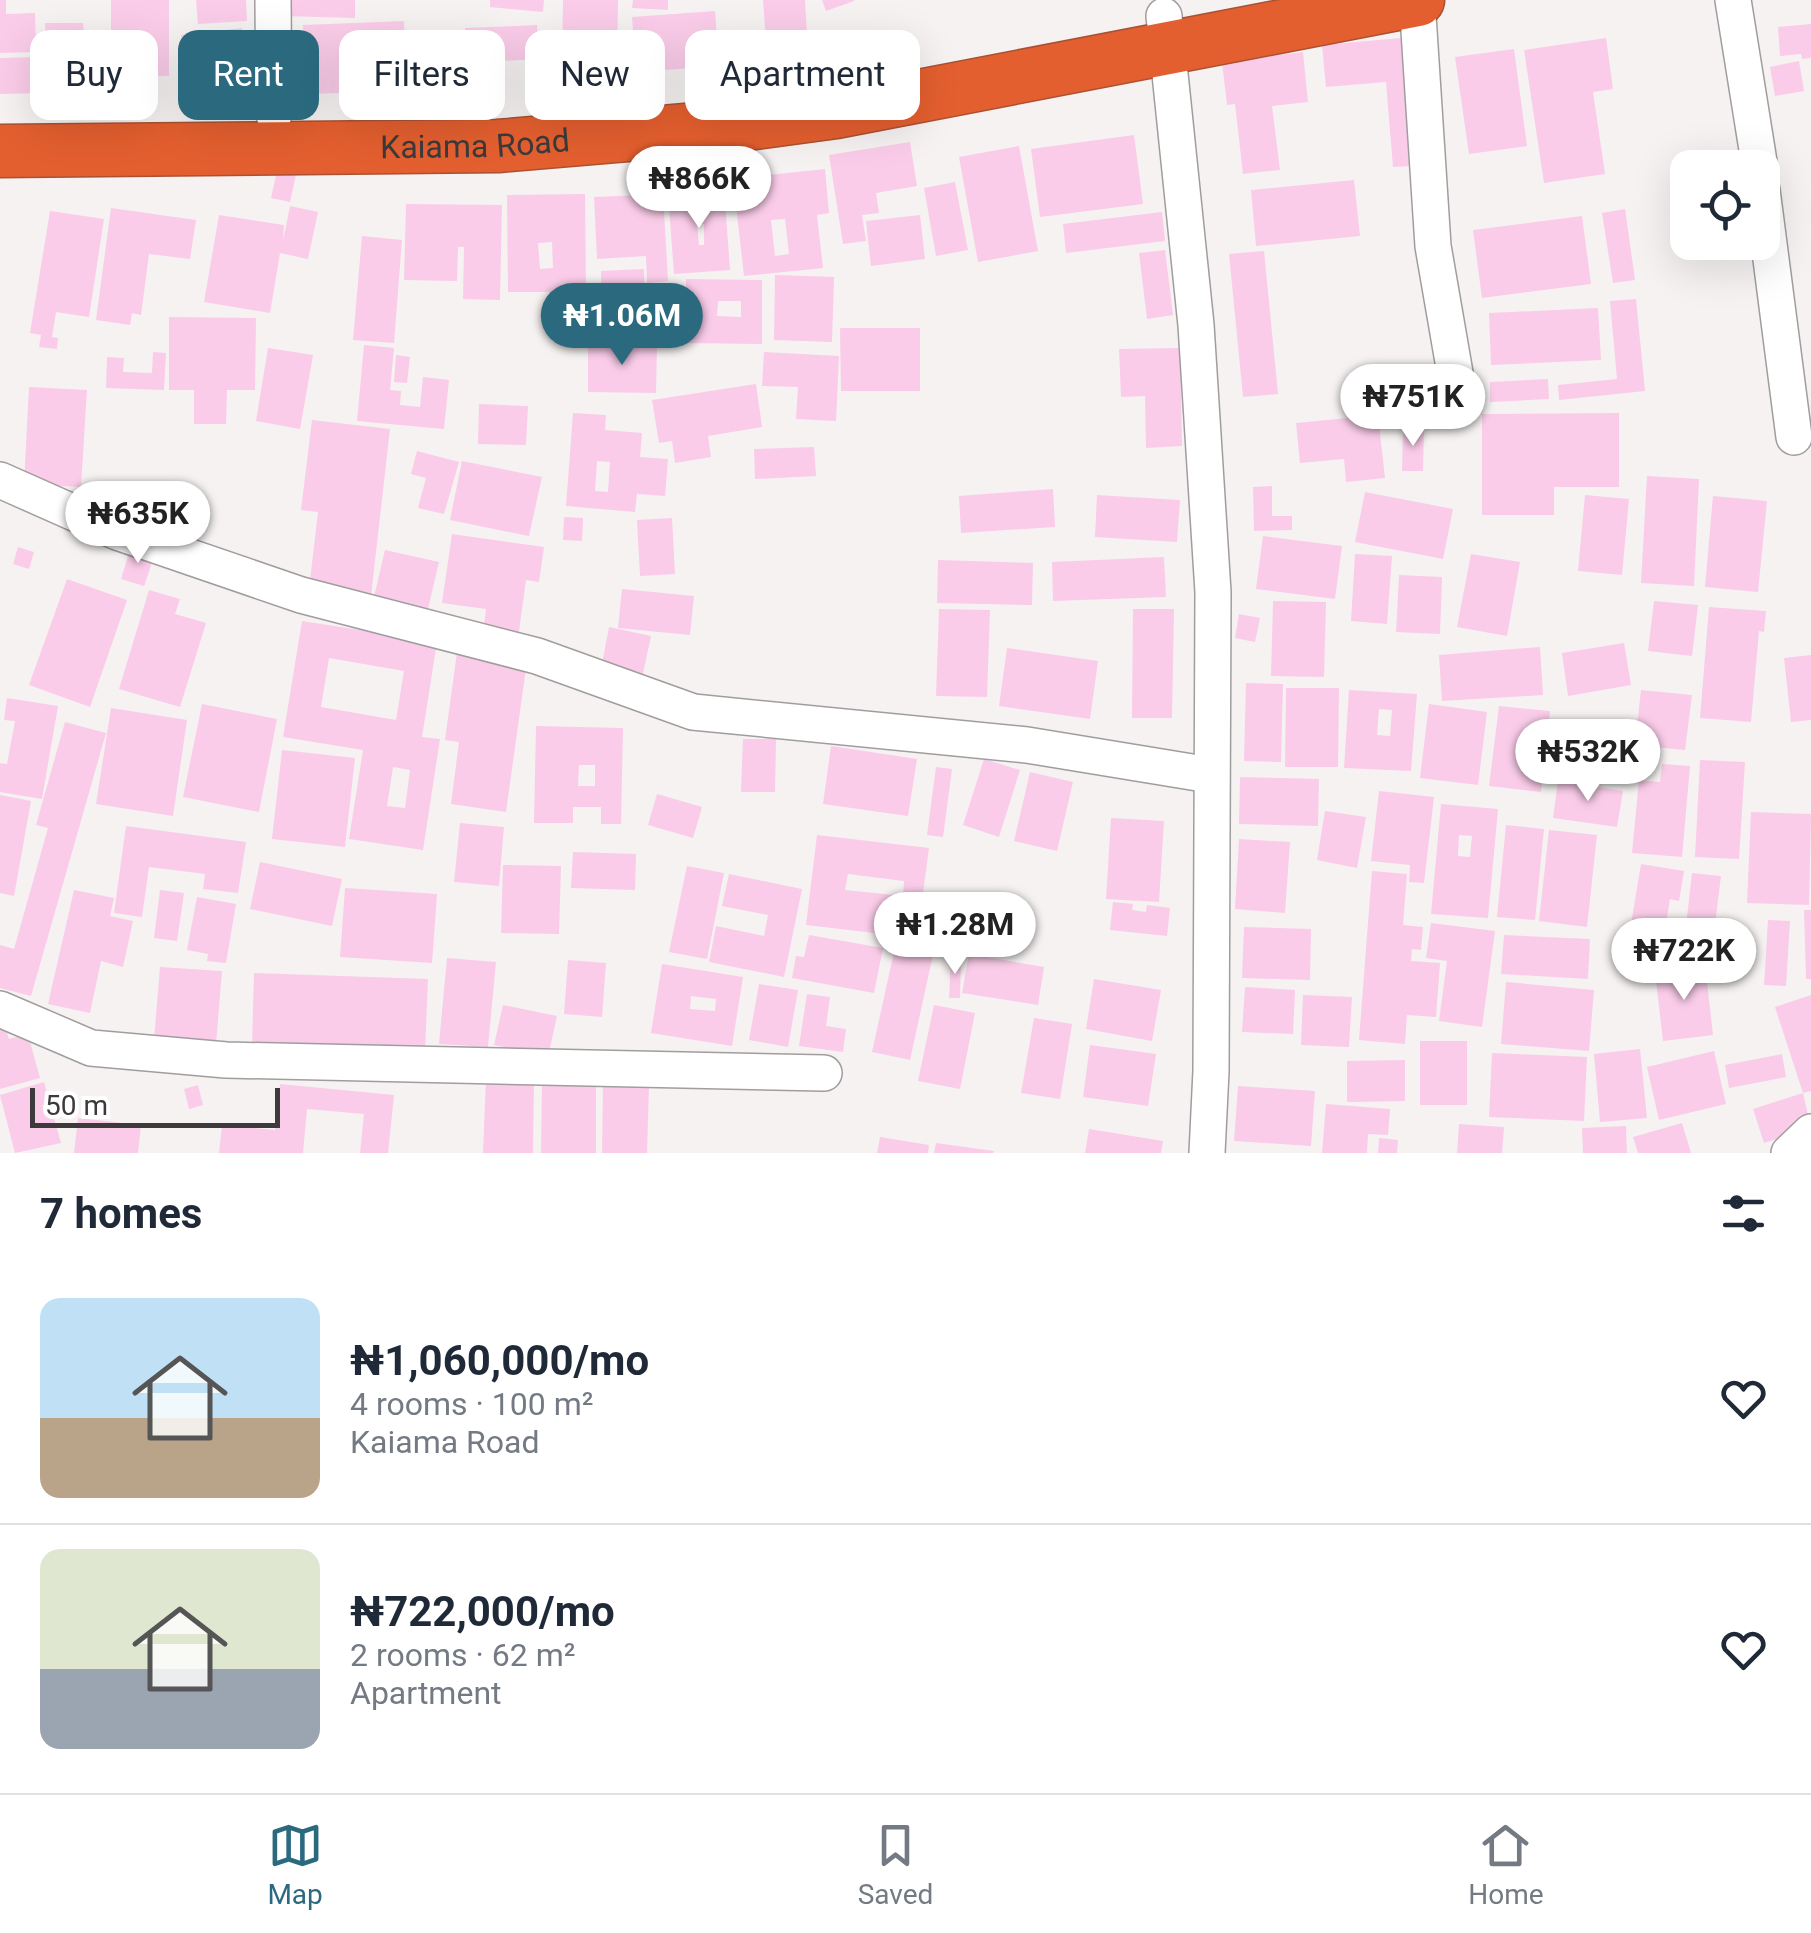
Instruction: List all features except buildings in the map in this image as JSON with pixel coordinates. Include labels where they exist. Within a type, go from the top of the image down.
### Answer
[{"type":"highway","name":"Kaiama Road","points":[[0,151],[498,146],[610,138],[836,112],[1166,33],[1245,0]]},
{"type":"highway","name":"Kaiama Road","points":[[319,115],[514,113],[636,105],[1417,0]]},
{"type":"highway","name":"Kaiama Road","points":[[0,116],[178,115]]},
{"type":"street","points":[[274,0],[274,30]]},
{"type":"street","points":[[1417,0],[1433,246],[1454,373]]},
{"type":"street","points":[[1733,0],[1757,150]]},
{"type":"street","points":[[1166,33],[1196,324],[1213,592],[1212,1071],[1207,1153]]},
{"type":"street","points":[[1771,260],[1794,437]]},
{"type":"street","points":[[0,480],[117,532],[301,595],[536,656],[693,712],[1026,745],[1210,774]]},
{"type":"street","points":[[0,1008],[90,1048],[226,1060],[824,1072]]},
{"type":"street","points":[[1789,1153],[1811,1132]]}]
